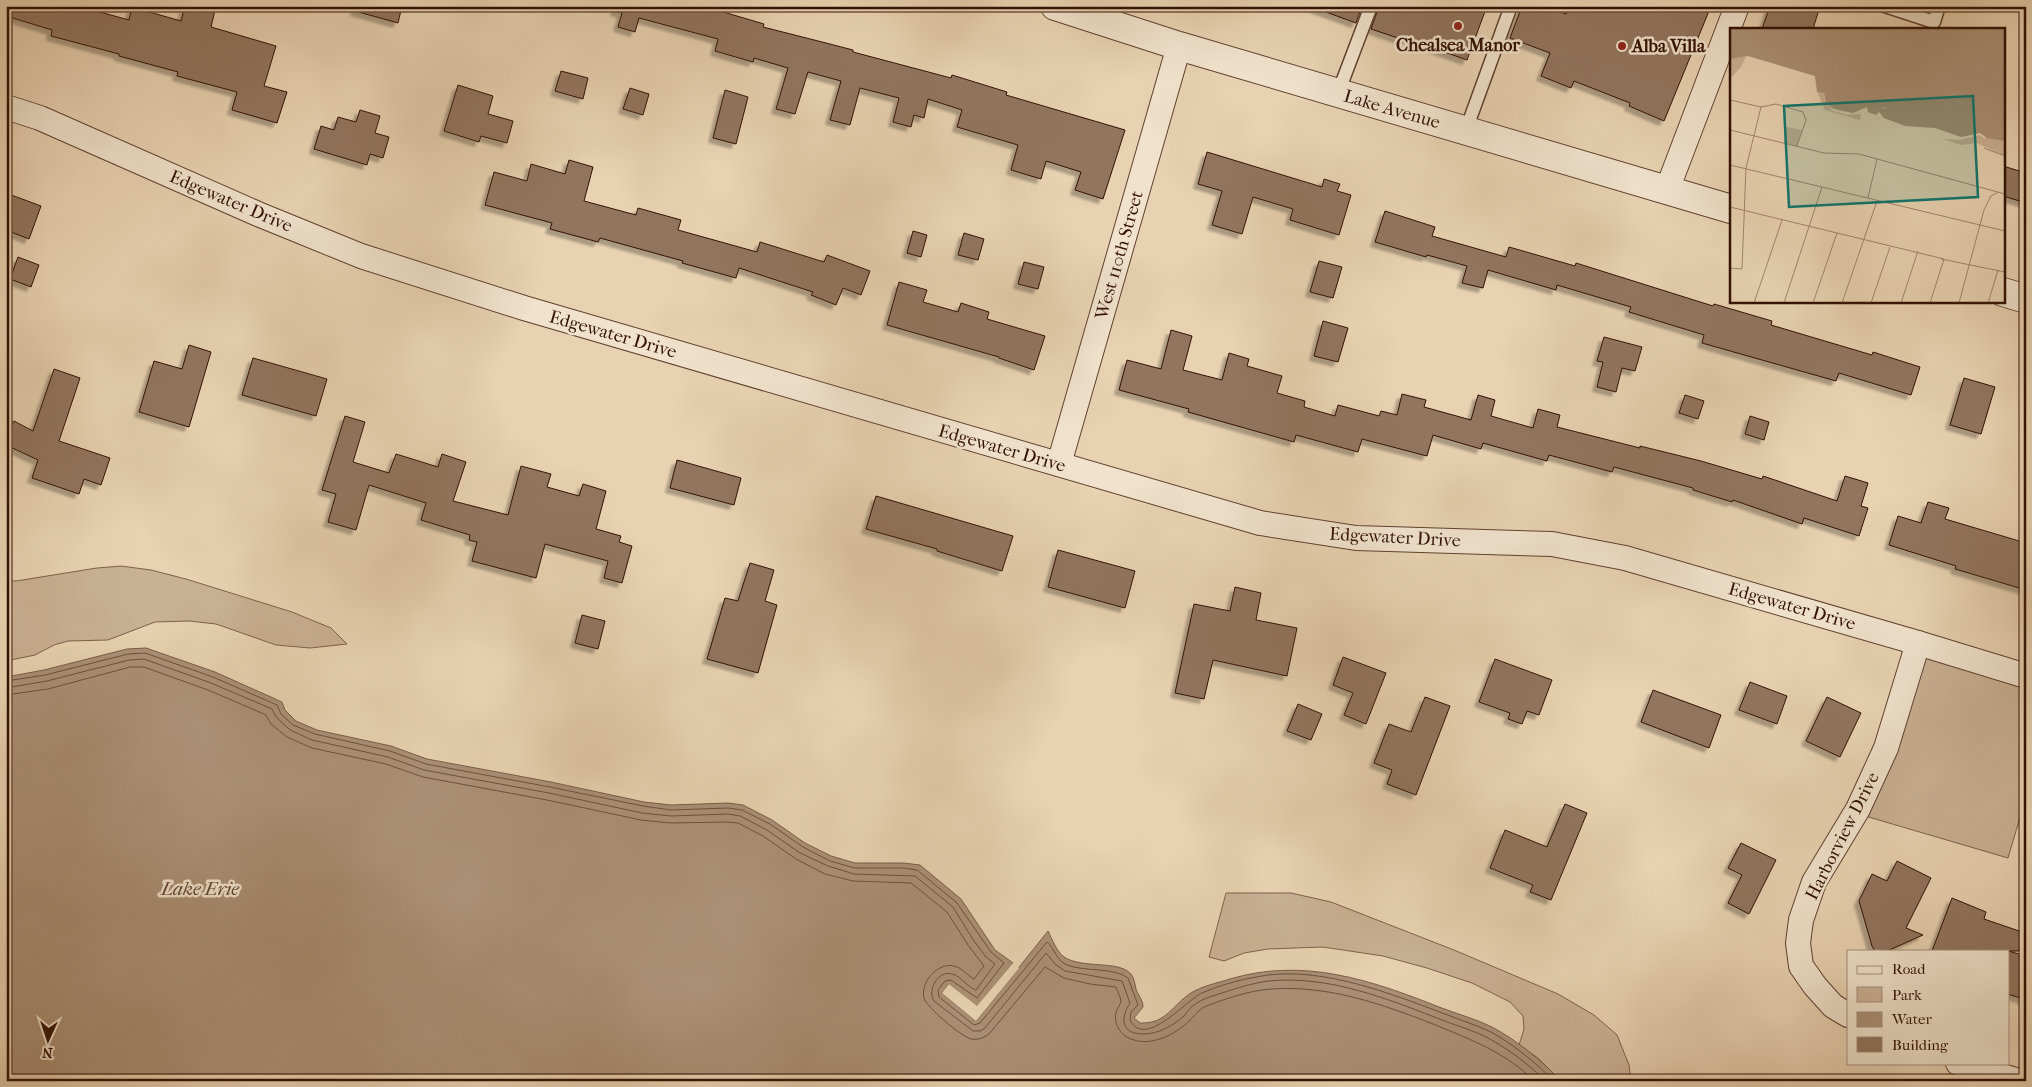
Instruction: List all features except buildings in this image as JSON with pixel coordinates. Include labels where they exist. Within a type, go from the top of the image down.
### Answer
[{"type":"street","name":"Lake Avenue","points":[[1055,6],[1090,11],[1179,46],[1730,209]]},
{"type":"street","points":[[1666,190],[1737,6]]},
{"type":"street","name":"West 110th Street","points":[[1059,464],[1179,46]]},
{"type":"street","name":"Edgewater Drive","points":[[6,107],[40,118],[258,214],[360,256],[506,302],[1260,523],[1356,538],[1552,544],[1626,558],[2026,676]]},
{"type":"street","points":[[2004,292],[2026,299]]},
{"type":"street","name":"Harborview Drive","points":[[1847,1014],[1833,1006],[1815,986],[1801,966],[1798,943],[1801,920],[1814,882],[1858,809],[1886,748],[1918,643]]},
{"type":"street","points":[[1961,1064],[2019,1081]]},
{"type":"lane","points":[[1338,93],[1371,6]]},
{"type":"lane","points":[[1466,130],[1511,6]]},
{"type":"lane","points":[[1885,6],[1934,22],[1939,6]]},
{"type":"green space","points":[[121,566],[151,570],[186,579],[292,612],[331,628],[347,644],[310,648],[276,645],[216,624],[189,621],[155,622],[108,640],[68,641],[54,645],[35,655],[6,661],[6,581]]},
{"type":"green space","points":[[1918,643],[2026,676],[2026,797],[2008,858],[1855,813]]},
{"type":"green space","points":[[1226,893],[1291,893],[1331,902],[1454,950],[1558,994],[1594,1015],[1617,1035],[1629,1065],[1631,1081],[1561,1081],[1538,1058],[1519,1045],[1524,1029],[1523,1016],[1510,1002],[1472,983],[1427,968],[1383,956],[1323,947],[1268,949],[1244,953],[1224,961],[1209,957]]},
{"type":"water","name":"Lake Erie","points":[[146,648],[215,672],[282,702],[285,710],[296,721],[317,730],[391,746],[427,759],[551,782],[644,802],[671,805],[728,803],[743,805],[772,820],[805,843],[831,856],[855,863],[904,863],[920,865],[961,899],[995,950],[1013,963],[977,1007],[949,984],[942,993],[976,1021],[1048,931],[1057,949],[1064,957],[1080,963],[1118,967],[1131,974],[1143,1004],[1143,1007],[1134,1018],[1140,1023],[1163,1017],[1184,998],[1210,985],[1257,973],[1284,970],[1310,971],[1362,980],[1388,988],[1492,1027],[1529,1051],[1561,1081],[6,1081],[6,677],[44,670],[127,649]]},
{"type":"pier","points":[[1013,963],[1015,964],[978,1009],[949,988],[945,993],[976,1017],[1017,966],[1019,968],[976,1021],[942,993],[949,984],[977,1006]]},
{"type":"place","name":"Chealsea Manor","points":[[1458,26]]},
{"type":"place","name":"Alba Villa","points":[[1622,46]]}]
